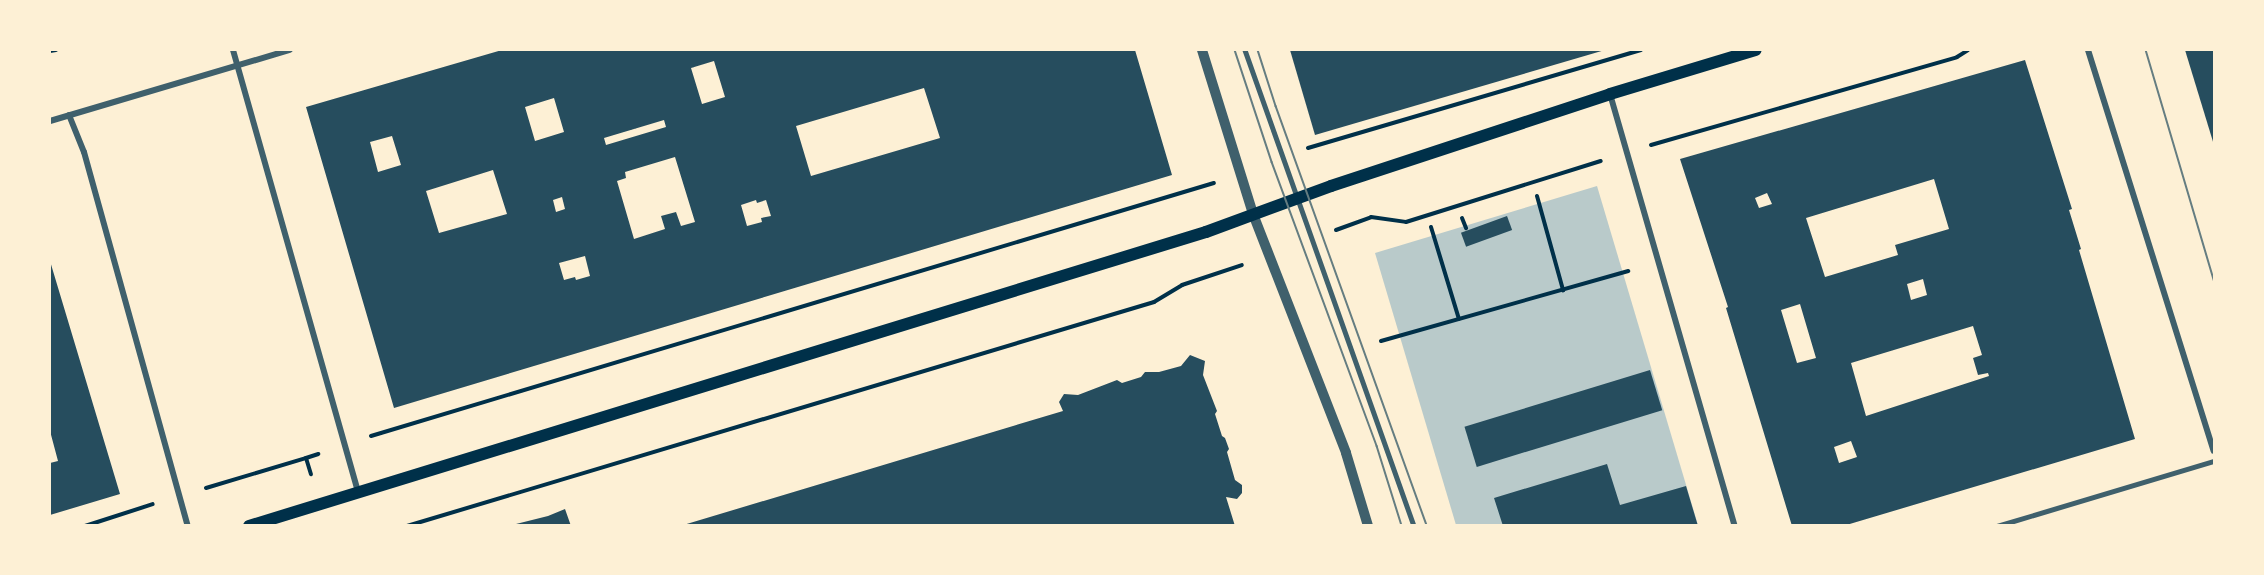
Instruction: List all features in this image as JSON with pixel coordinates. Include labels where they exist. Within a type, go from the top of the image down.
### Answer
[{"type":"main road","points":[[249,525],[272,522],[320,504],[1206,232],[1297,198],[1610,94],[1755,50]]},
{"type":"street","points":[[233,50],[358,493]]},
{"type":"street","points":[[50,121],[290,50]]},
{"type":"street","points":[[1202,50],[1253,214],[1346,453],[1368,525]]},
{"type":"street","points":[[2088,50],[2214,451]]},
{"type":"street","points":[[1610,94],[1735,525]]},
{"type":"street","points":[[69,116],[84,153],[188,525]]},
{"type":"lane","points":[[1245,50],[1414,525]]},
{"type":"lane","points":[[1997,525],[2214,461]]},
{"type":"path","points":[[50,51],[56,50]]},
{"type":"path","points":[[1314,147],[1641,50]]},
{"type":"path","points":[[1312,238],[1371,217],[1406,222],[1627,153],[1957,57],[1968,50]]},
{"type":"path","points":[[85,525],[306,458],[343,444],[1192,191],[1240,173]]},
{"type":"path","points":[[1537,196],[1563,290]]},
{"type":"path","points":[[1462,218],[1466,228]]},
{"type":"path","points":[[1431,227],[1459,319]]},
{"type":"path","points":[[407,525],[1154,302],[1182,285],[1269,255]]},
{"type":"path","points":[[1381,341],[1628,271]]},
{"type":"path","points":[[306,458],[320,504]]},
{"type":"shaded area","points":[[1597,186],[1698,525],[1456,525],[1375,253]]},
{"type":"building","points":[[502,50],[1135,50],[1172,175],[394,408],[306,107]],"holes":[[[714,61],[725,97],[702,104],[691,68]],[[924,88],[940,138],[811,176],[796,126]],[[554,98],[564,132],[535,141],[525,107]],[[664,120],[666,127],[606,145],[604,138]],[[392,136],[401,165],[378,172],[370,142]],[[675,157],[695,222],[681,226],[676,212],[661,216],[665,229],[634,239],[617,181],[626,178],[625,172]],[[493,170],[507,214],[439,233],[426,191]],[[562,197],[565,209],[556,212],[553,200]],[[756,200],[757,203],[766,200],[771,216],[761,218],[762,222],[747,226],[741,205]],[[585,256],[590,276],[576,280],[575,277],[564,280],[559,263]]]},
{"type":"building","points":[[1290,50],[1605,50],[1315,135]]},
{"type":"building","points":[[2185,50],[2214,50],[2214,145]]},
{"type":"building","points":[[2025,60],[2072,209],[2069,210],[2081,249],[2079,250],[2135,439],[1843,526],[1792,526],[1726,308],[1728,307],[1680,159]],"holes":[[[1934,179],[1949,229],[1895,245],[1898,255],[1825,277],[1806,218]],[[1767,193],[1772,204],[1759,208],[1755,198]],[[1923,279],[1927,295],[1911,300],[1907,284]],[[1800,304],[1816,358],[1797,363],[1781,310]],[[1973,326],[1982,355],[1973,358],[1978,375],[1988,373],[1989,376],[1866,416],[1851,363]],[[1851,441],[1857,457],[1839,463],[1834,447]]]},
{"type":"building","points":[[1507,216],[1512,230],[1466,247],[1461,233]]},
{"type":"building","points":[[50,261],[120,494],[50,515],[50,463],[58,461],[50,431]]},
{"type":"building","points":[[1190,355],[1205,361],[1203,375],[1217,411],[1215,414],[1222,436],[1229,449],[1227,452],[1235,480],[1242,485],[1242,493],[1237,499],[1226,497],[1235,526],[680,526],[1063,411],[1059,402],[1064,394],[1078,395],[1117,380],[1122,383],[1141,377],[1145,372],[1159,372],[1181,366]]},
{"type":"building","points":[[1650,370],[1662,410],[1477,467],[1464,427]]},
{"type":"building","points":[[1607,464],[1620,505],[1686,486],[1698,526],[1503,526],[1494,498]]},
{"type":"building","points":[[565,509],[571,526],[508,526],[548,516]]},
{"type":"tram line","points":[[1235,50],[1272,162],[1377,446],[1402,526]]},
{"type":"tram line","points":[[1258,50],[1427,526]]},
{"type":"tram line","points":[[2146,50],[2214,280]]}]
